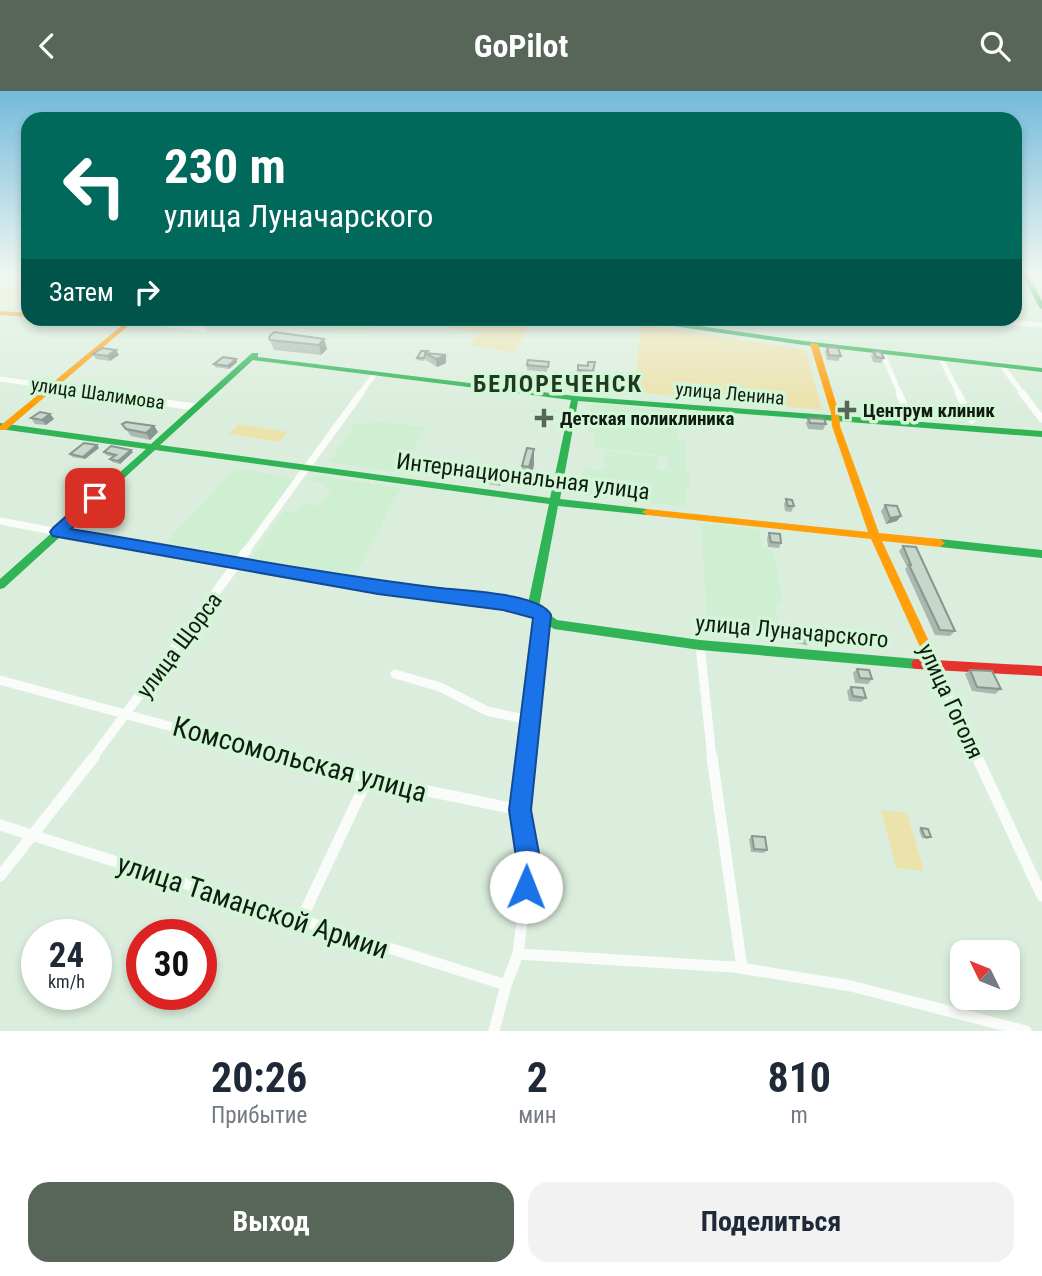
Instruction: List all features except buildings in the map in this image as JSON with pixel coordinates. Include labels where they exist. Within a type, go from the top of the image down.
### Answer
[{"type":"street","points":[[1022,323],[1042,325]]},
{"type":"street","points":[[2,428],[126,326]]},
{"type":"street","points":[[183,326],[204,329]]},
{"type":"street","points":[[716,326],[814,344],[1042,370]]},
{"type":"street","name":"улица Гоголя","points":[[814,344],[875,537],[1042,896]]},
{"type":"street","points":[[883,352],[907,412]]},
{"type":"street","name":"улица Ленина","points":[[195,407],[255,355],[374,375],[575,398],[1042,435]]},
{"type":"street","points":[[941,359],[972,420]]},
{"type":"street","points":[[1002,366],[1042,419]]},
{"type":"street","name":"улица Щорса","points":[[0,876],[128,713],[374,375]]},
{"type":"street","name":"улица Шалимова","points":[[0,379],[195,407]]},
{"type":"street","points":[[494,1031],[506,985],[518,954],[529,864],[520,810],[538,612],[575,398]]},
{"type":"street","points":[[0,585],[195,407]]},
{"type":"street","name":"Интернациональная улица","points":[[2,428],[555,502],[1042,554]]},
{"type":"street","name":"улица Луначарского","points":[[0,521],[538,612],[554,624],[700,645],[934,665],[1042,671]]},
{"type":"street","points":[[700,645],[716,794],[742,968]]},
{"type":"street","points":[[395,674],[440,687],[487,711],[529,720]]},
{"type":"street","name":"Комсомольская улица","points":[[0,680],[367,780],[429,795],[520,810]]},
{"type":"street","points":[[300,922],[367,780]]},
{"type":"street","name":"улица Таманской Армии","points":[[0,825],[506,985]]},
{"type":"street","points":[[518,954],[742,968],[851,986],[1026,1031]]},
{"type":"shaded area","points":[[376,326],[365,334],[339,334],[294,327]]},
{"type":"shaded area","points":[[440,326],[530,326],[513,352],[471,345],[479,333]]},
{"type":"shaded area","points":[[641,326],[654,326],[806,350],[822,410],[634,392]]},
{"type":"shaded area","points":[[591,403],[677,411],[678,438],[685,439],[686,472],[668,470],[667,456],[595,448],[594,434],[588,434]]},
{"type":"shaded area","points":[[380,422],[425,427],[402,473],[329,462],[355,424]]},
{"type":"shaded area","points":[[239,424],[288,432],[279,442],[229,434]]},
{"type":"shaded area","points":[[606,451],[658,457],[657,470],[690,473],[690,487],[686,487],[686,507],[578,494],[583,468],[603,470]]},
{"type":"shaded area","points":[[236,468],[296,478],[236,556],[166,542]]},
{"type":"shaded area","points":[[313,475],[401,488],[354,578],[250,560],[285,510],[295,512],[303,503],[320,506],[331,490],[323,488],[325,484],[309,481]]},
{"type":"shaded area","points":[[701,523],[759,529],[762,545],[774,553],[782,600],[776,608],[780,636],[727,631],[726,622],[707,620]]},
{"type":"shaded area","points":[[881,810],[907,813],[924,871],[896,868]]},
{"type":"traffic: fast","points":[[687,326],[804,343],[1042,370]]},
{"type":"traffic: fast","points":[[0,585],[255,355]]},
{"type":"traffic: fast","points":[[252,358],[575,398],[1042,434]]},
{"type":"traffic: fast","points":[[533,609],[575,398]]},
{"type":"traffic: fast","points":[[0,426],[555,502],[647,512]]},
{"type":"traffic: fast","points":[[58,532],[378,587],[503,603],[533,609],[554,624],[700,645],[917,664]]},
{"type":"traffic: fast","points":[[940,543],[1042,554]]},
{"type":"traffic: slow","points":[[3,428],[125,326]]},
{"type":"traffic: slow","points":[[814,344],[835,413],[836,426],[875,537],[934,665]]},
{"type":"traffic: slow","points":[[647,512],[940,543]]},
{"type":"traffic: jam","points":[[917,664],[1042,671]]},
{"type":"place","name":"Центрум клиник","points":[[847,410]]},
{"type":"place","name":"Детская поликлиника","points":[[544,418]]},
{"type":"district","name":"БЕЛОРЕЧЕНСК","points":[[558,384]]},
{"type":"route","points":[[95,498],[58,532],[378,587],[503,603],[533,609],[542,615],[520,810],[529,864],[526,887]]}]
